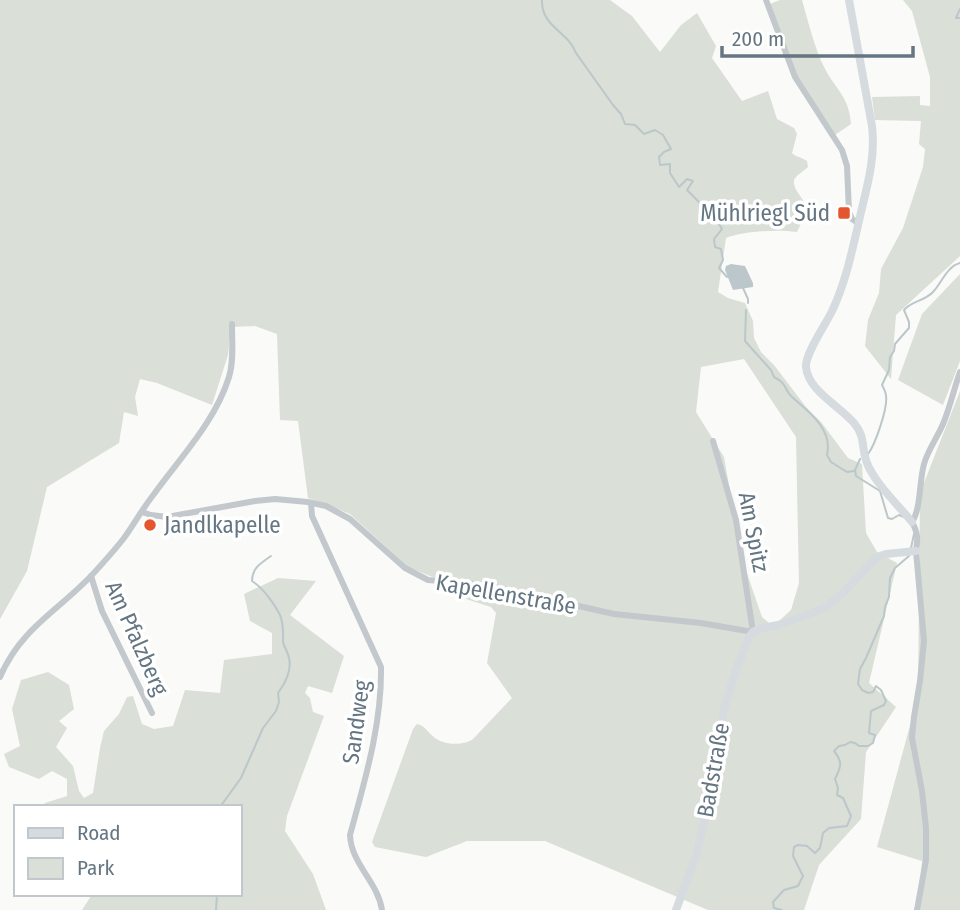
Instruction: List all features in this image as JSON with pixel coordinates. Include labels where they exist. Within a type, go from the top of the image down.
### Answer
[{"type":"street","points":[[766,0],[795,77],[842,150],[847,166],[848,208],[852,219],[858,223]]},
{"type":"street","points":[[849,0],[873,136],[872,164],[843,285],[834,309],[809,355],[806,368],[821,393],[854,423],[862,434],[865,456],[873,474],[917,531],[916,551],[924,641],[912,738],[926,828],[926,860],[917,910]]},
{"type":"street","points":[[142,512],[211,416],[232,364],[232,324]]},
{"type":"street","points":[[912,522],[917,515],[920,478],[926,455],[943,422],[960,372]]},
{"type":"street","name":"Am Spitz","points":[[713,442],[736,520],[753,632]]},
{"type":"street","name":"Kapellenstraße","points":[[142,512],[167,517],[275,499],[311,503],[326,506],[350,519],[405,568],[428,580],[485,585],[614,614],[701,623],[753,632],[804,617],[827,607],[877,557],[916,551]]},
{"type":"street","name":"Sandweg","points":[[311,503],[312,516],[381,667],[377,726],[350,835],[356,860],[379,897],[382,910]]},
{"type":"street","name":"Am Pfalzberg","points":[[0,677],[32,628],[91,576],[142,512]]},
{"type":"street","name":"Am Pfalzberg","points":[[91,576],[102,611],[152,713]]},
{"type":"street","name":"Badstraße","points":[[676,910],[701,838],[729,693],[753,632]]},
{"type":"green space","points":[[0,0],[610,0],[632,16],[660,52],[681,25],[697,13],[716,46],[712,58],[742,101],[768,91],[777,119],[794,128],[797,134],[792,153],[807,161],[808,167],[796,176],[794,183],[808,209],[797,232],[761,231],[726,238],[718,292],[745,303],[753,321],[754,338],[761,352],[848,458],[862,464],[866,533],[877,552],[897,563],[869,683],[896,707],[866,752],[861,819],[819,865],[804,910],[708,910],[545,841],[467,841],[426,857],[375,847],[372,842],[417,724],[439,740],[465,743],[473,739],[512,698],[487,663],[496,613],[491,607],[444,592],[435,578],[408,567],[350,514],[308,498],[298,421],[280,420],[277,334],[255,326],[231,327],[228,355],[212,405],[140,379],[135,397],[138,416],[124,412],[119,443],[47,487],[27,571],[0,619]],"holes":[[[744,359],[796,437],[799,583],[791,610],[779,621],[770,624],[762,617],[742,559],[724,457],[696,412],[701,367]]]},
{"type":"green space","points":[[780,0],[802,0],[821,61],[848,107],[851,124],[835,135],[797,76],[770,4]]},
{"type":"green space","points":[[903,0],[960,0],[960,256],[896,315],[891,379],[865,346],[868,320],[879,293],[881,269],[903,228],[923,167],[925,149],[919,144],[921,121],[875,120],[872,97],[920,96],[920,105],[930,106],[930,77],[912,11]]},
{"type":"green space","points":[[960,274],[960,361],[943,405],[898,380],[922,314]]},
{"type":"green space","points":[[960,391],[960,910],[918,910],[922,861],[877,847],[918,696],[920,493]]},
{"type":"green space","points":[[278,578],[316,581],[290,615],[344,656],[332,693],[308,686],[305,693],[310,698],[313,712],[324,716],[287,816],[285,831],[313,874],[326,910],[82,910],[91,896],[242,896],[242,805],[44,805],[67,796],[67,779],[52,771],[39,779],[9,767],[4,754],[20,746],[12,709],[21,680],[48,672],[69,685],[74,709],[59,721],[67,728],[56,747],[73,766],[79,791],[84,798],[93,793],[104,731],[119,714],[127,697],[133,696],[142,724],[154,729],[173,726],[185,690],[220,693],[224,660],[272,654],[272,633],[250,621],[244,594]]},
{"type":"shaded area","points":[[726,266],[745,266],[753,287],[733,290],[725,270]]},
{"type":"waterway","points":[[542,0],[550,23],[567,39],[621,114],[625,124],[635,125],[644,134],[655,130],[663,135],[671,149],[659,157],[660,165],[670,164],[670,173],[679,187],[687,179],[693,181],[687,190],[702,205],[708,222],[718,222],[722,229],[714,239],[715,247],[721,249],[723,260],[719,268],[727,277]]},
{"type":"waterway","points":[[960,9],[956,18],[960,18]]},
{"type":"waterway","points":[[868,454],[885,409],[886,395],[882,385],[889,370],[890,357],[895,344],[909,328],[904,310],[930,295],[948,272],[960,263]]},
{"type":"waterway","points":[[743,288],[748,303]]},
{"type":"waterway","points":[[746,310],[745,341],[774,377],[823,429],[828,446],[827,455],[831,462],[847,472],[854,471]]},
{"type":"waterway","points":[[860,459],[855,470],[856,476],[880,491],[888,518],[899,515],[904,517]]},
{"type":"waterway","points":[[911,548],[914,534]]},
{"type":"waterway","points":[[221,805],[241,778],[263,728],[276,711],[278,693],[289,672],[290,663],[283,642],[280,615],[268,596],[252,581],[255,569],[271,556]]},
{"type":"waterway","points":[[782,910],[774,908],[773,902],[784,890],[798,886],[803,876],[793,856],[794,847],[807,846],[815,853],[820,848],[823,833],[829,828],[847,826],[851,816],[843,798],[837,795],[835,779],[840,765],[834,751],[850,742],[859,746],[873,743],[875,735],[869,733],[871,711],[884,705],[886,701],[876,686],[873,692],[862,690],[858,684],[860,669],[884,616],[890,578],[895,568],[909,556]]},
{"type":"waterway","points":[[216,910],[217,896]]},
{"type":"place","name":"Mühlriegl Süd","points":[[844,213]]},
{"type":"place","name":"Jandlkapelle","points":[[150,525]]}]
